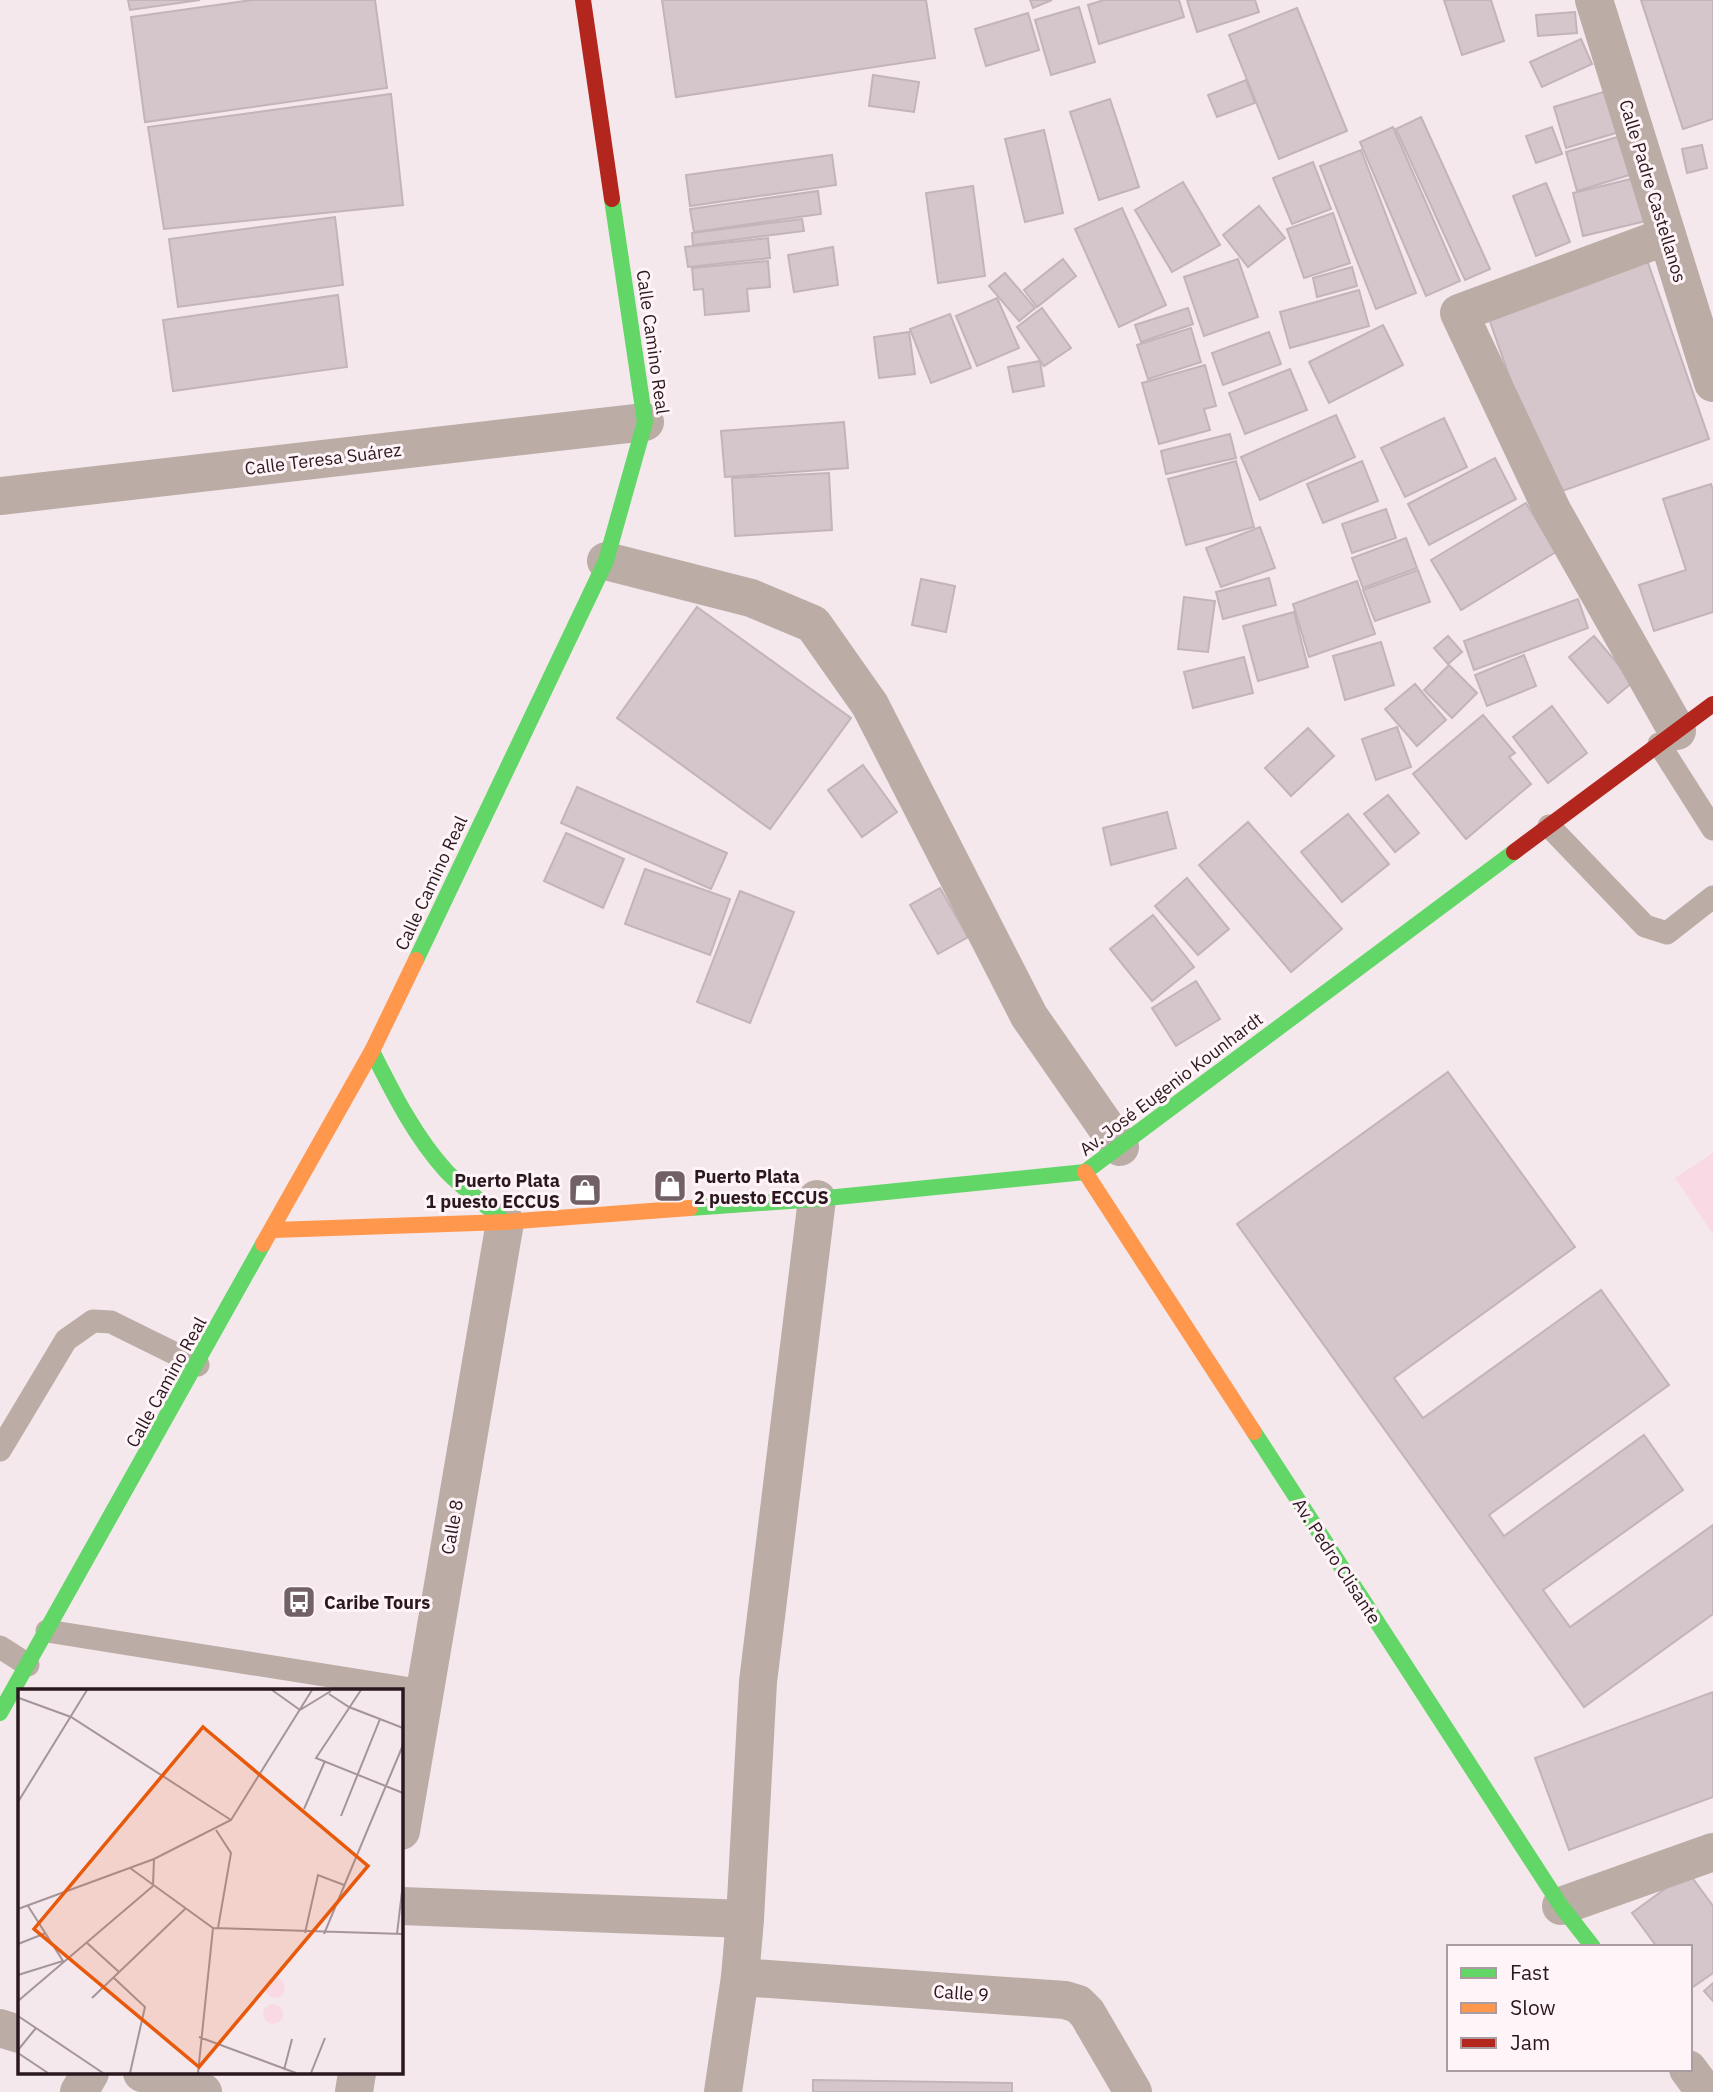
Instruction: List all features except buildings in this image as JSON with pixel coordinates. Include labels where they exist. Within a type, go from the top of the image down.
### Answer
[{"type":"street","name":"Calle Camino Real","points":[[0,1713],[274,1230],[372,1051],[606,561],[645,422],[583,0]]},
{"type":"street","name":"Calle Padre Castellanos","points":[[1594,0],[1713,383]]},
{"type":"street","points":[[1667,236],[1459,313],[1553,512],[1668,738]]},
{"type":"street","name":"Calle Teresa Suárez","points":[[0,496],[645,422]]},
{"type":"street","points":[[606,561],[751,598],[813,624],[870,705],[1029,1016],[1119,1147]]},
{"type":"street","name":"Av. José Eugenio Kounhardt","points":[[274,1230],[505,1222],[817,1199],[1085,1172],[1713,704]]},
{"type":"street","points":[[372,1051],[403,1113],[426,1146],[457,1182],[505,1222]]},
{"type":"street","name":"Av. Pedro Clisante","points":[[1085,1172],[1561,1906],[1591,1945]]},
{"type":"street","points":[[723,2092],[740,1977],[745,1919],[758,1682],[817,1199]]},
{"type":"street","name":"Calle 8","points":[[402,1825],[505,1222]]},
{"type":"street","points":[[1561,1906],[1713,1853]]},
{"type":"street","points":[[402,1906],[745,1919]]},
{"type":"street","name":"Calle 9","points":[[740,1977],[1065,2000],[1077,2004],[1087,2013],[1133,2092]]},
{"type":"street","points":[[0,2028],[18,2034]]},
{"type":"street","points":[[1689,2071],[1705,2092]]},
{"type":"street","points":[[79,2092],[89,2074]]},
{"type":"street","points":[[145,2074],[203,2092]]},
{"type":"street","points":[[354,2092],[357,2074]]},
{"type":"lane","points":[[1668,738],[1713,829]]},
{"type":"lane","points":[[1549,826],[1645,926],[1667,933],[1713,897]]},
{"type":"lane","points":[[0,1450],[66,1340],[93,1321],[111,1322],[198,1365]]},
{"type":"lane","points":[[47,1631],[424,1691]]},
{"type":"lane","points":[[0,1647],[28,1665]]},
{"type":"shaded area","points":[[1713,1153],[1713,1234],[1675,1178]]},
{"type":"traffic: fast","points":[[416,960],[606,561],[645,422],[612,199]]},
{"type":"traffic: fast","points":[[690,1208],[817,1199],[1085,1172],[1514,852]]},
{"type":"traffic: fast","points":[[372,1051],[405,1114],[435,1158],[454,1179],[505,1222]]},
{"type":"traffic: fast","points":[[0,1713],[263,1244]]},
{"type":"traffic: fast","points":[[1254,1432],[1561,1906],[1591,1945]]},
{"type":"traffic: slow","points":[[263,1244],[372,1051],[416,960]]},
{"type":"traffic: slow","points":[[1085,1172],[1254,1432]]},
{"type":"traffic: slow","points":[[274,1230],[505,1222],[690,1208]]},
{"type":"traffic: jam","points":[[583,0],[612,199]]},
{"type":"traffic: jam","points":[[1514,852],[1713,704]]},
{"type":"place","name":"Puerto Plata 2 puesto ECCUS","points":[[670,1186]]},
{"type":"place","name":"Puerto Plata 1 puesto ECCUS","points":[[585,1190]]},
{"type":"place","name":"Caribe Tours","points":[[299,1602]]}]
